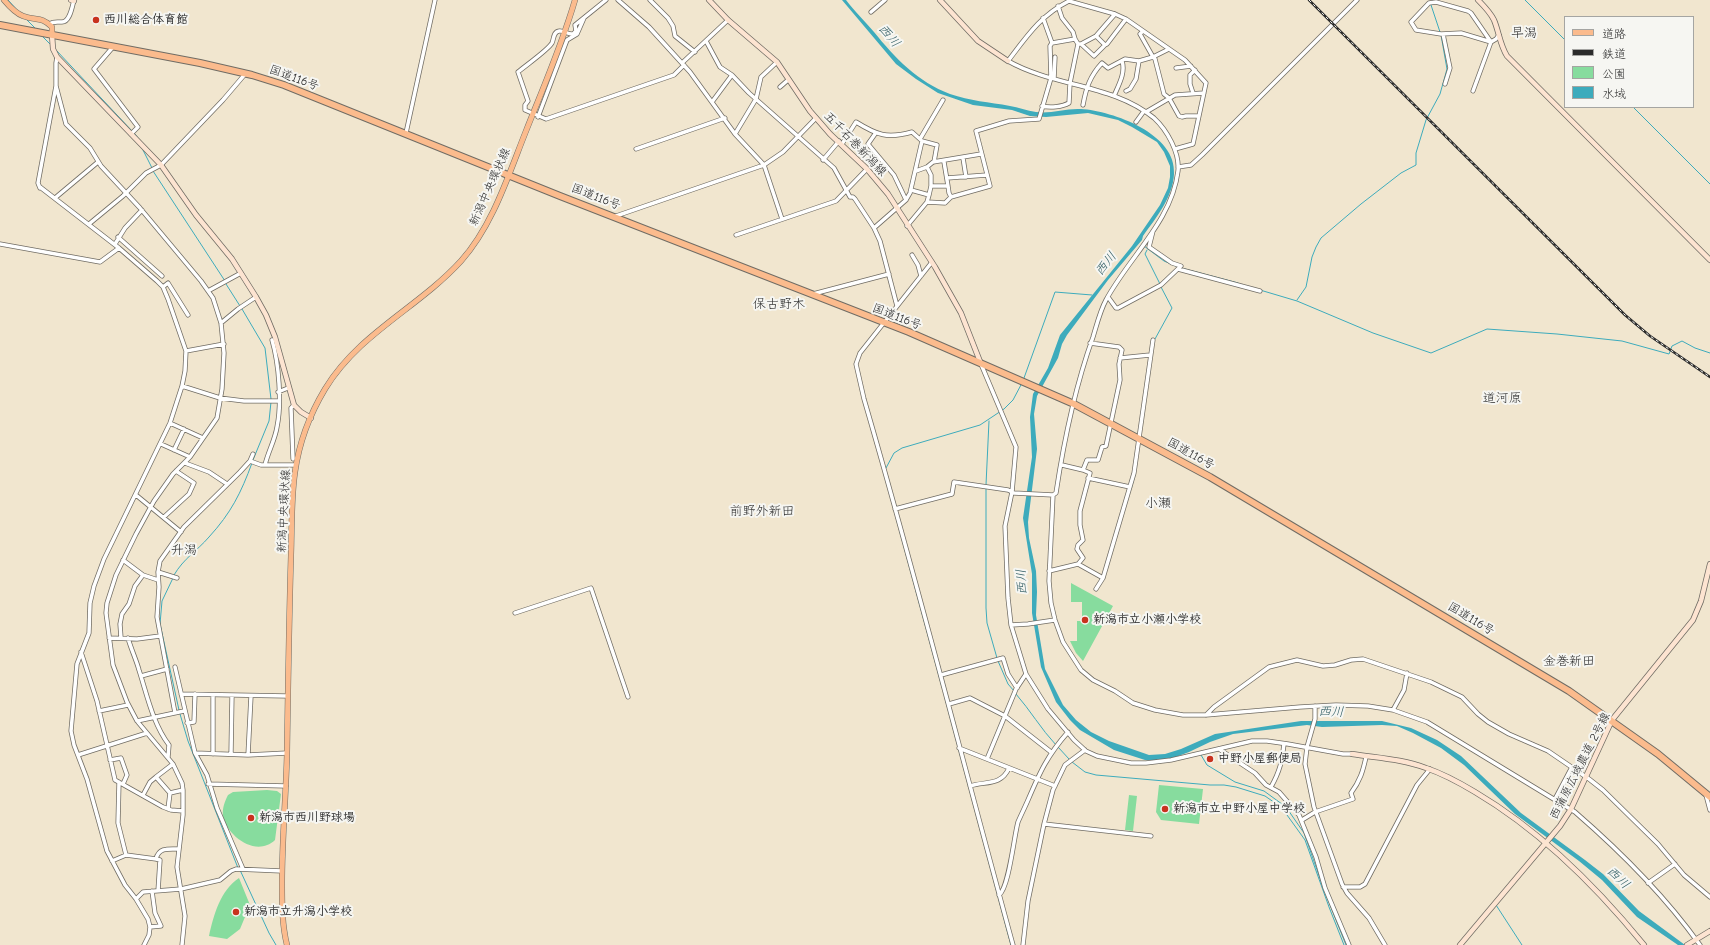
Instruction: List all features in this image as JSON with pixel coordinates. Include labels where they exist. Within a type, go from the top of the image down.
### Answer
[{"type":"highway","name":"国道116号","points":[[0,25],[200,63],[246,73],[284,85],[508,175],[909,332],[1074,404],[1210,477],[1569,691],[1658,754],[1708,795]]},
{"type":"main road","points":[[4,0],[22,16],[43,20],[49,24],[52,28],[52,34]]},
{"type":"main road","name":"新潟中央環状線","points":[[287,945],[282,910],[282,871],[287,753],[287,696],[293,484],[302,442],[324,390],[348,358],[386,323],[440,282],[464,258],[490,217],[535,116],[575,0]]},
{"type":"street","points":[[49,24],[54,21],[64,22],[67,20],[73,0]]},
{"type":"street","points":[[406,133],[435,0]]},
{"type":"street","points":[[606,0],[575,25],[576,30],[573,34],[570,35],[561,30],[557,31],[554,34],[552,44],[518,72],[528,101],[524,105],[525,110],[535,116],[546,119],[674,75],[683,64],[728,20]]},
{"type":"street","points":[[618,0],[649,27],[683,64],[725,118],[735,134],[764,165],[782,219]]},
{"type":"street","points":[[650,0],[668,18],[673,26],[675,36],[695,52]]},
{"type":"street","name":"五千石巻新潟線","points":[[709,0],[728,20],[777,62],[788,80],[816,118],[867,169],[888,194],[907,226],[932,262],[961,313],[981,364]]},
{"type":"street","points":[[871,12],[885,0]]},
{"type":"street","points":[[940,0],[978,40],[1008,61],[1052,79],[1114,96],[1145,111],[1163,126],[1175,149],[1178,167],[1171,198],[1153,231],[1108,297],[1090,343],[1066,434],[1062,465],[1056,493],[1053,495],[1049,571],[1051,603],[1063,642],[1081,670],[1093,680],[1139,705],[1183,715],[1206,715],[1315,706],[1368,706],[1393,710],[1427,722],[1474,749],[1502,769],[1555,799],[1596,830],[1648,883],[1700,945]]},
{"type":"street","points":[[1008,61],[1043,18],[1058,6],[1069,0],[1115,14],[1126,19],[1185,60],[1206,83],[1193,144],[1175,149]]},
{"type":"street","points":[[1178,167],[1191,165],[1202,155],[1357,0]]},
{"type":"street","points":[[1478,0],[1490,13],[1503,50],[1515,65],[1710,260]]},
{"type":"street","points":[[1490,42],[1471,13],[1436,2],[1429,1],[1411,22],[1416,30],[1442,34],[1461,33],[1490,42],[1496,40],[1499,35]]},
{"type":"street","points":[[1058,6],[1062,18],[1073,32],[1075,39],[1108,68],[1122,61],[1129,59],[1139,61],[1169,50]]},
{"type":"street","points":[[1042,108],[1065,105],[1069,103],[1070,83],[1080,44],[1096,36],[1115,14]]},
{"type":"street","points":[[535,116],[567,40],[577,34],[584,18]]},
{"type":"street","points":[[1043,18],[1052,43],[1050,46],[1052,79]]},
{"type":"street","points":[[1094,56],[1110,40],[1126,19]]},
{"type":"street","points":[[1143,31],[1140,34],[1152,57],[1156,59],[1162,91],[1169,98],[1182,118],[1186,116],[1199,116]]},
{"type":"street","points":[[52,34],[52,49],[57,58],[161,165],[240,273],[266,315],[275,337],[288,388],[294,405],[301,412],[311,418]]},
{"type":"street","points":[[1442,34],[1450,68],[1445,84]]},
{"type":"street","points":[[1096,36],[1105,45]]},
{"type":"street","points":[[1052,43],[1075,39]]},
{"type":"street","points":[[706,41],[720,67],[732,75],[756,99],[778,117],[797,137],[834,168],[846,192],[850,197],[855,199],[874,228],[880,241],[897,306]]},
{"type":"street","points":[[1473,91],[1490,42]]},
{"type":"street","points":[[113,47],[94,69],[138,127],[130,134]]},
{"type":"street","points":[[927,202],[945,203],[951,197],[990,186],[976,131],[1009,121],[1039,119],[1052,79],[1055,57]]},
{"type":"street","points":[[57,58],[56,86],[38,183],[40,188],[115,244],[163,287],[186,351],[182,386],[170,423],[104,559],[94,586],[90,603],[89,633],[81,652],[76,672],[75,703],[71,731],[87,779],[107,852],[125,885],[136,899],[148,920],[150,927],[149,935],[144,945]]},
{"type":"street","points":[[1114,96],[1124,66],[1122,61]]},
{"type":"street","points":[[1126,91],[1130,89],[1136,79],[1139,61]]},
{"type":"street","points":[[735,134],[756,99],[761,78],[777,62]]},
{"type":"street","points":[[1082,105],[1086,88],[1092,74],[1102,63]]},
{"type":"street","points":[[1176,68],[1191,66]]},
{"type":"street","points":[[1193,93],[1190,84],[1190,75],[1195,70]]},
{"type":"street","points":[[88,224],[146,173],[161,165],[223,100],[246,73]]},
{"type":"street","points":[[712,102],[732,75]]},
{"type":"street","points":[[780,87],[788,80]]},
{"type":"street","points":[[56,86],[66,124],[90,148],[98,162],[142,210],[208,291],[217,309],[221,323],[224,344],[217,418],[190,457],[176,471],[151,507],[123,560],[107,604],[106,613],[113,665],[128,705],[137,721],[173,764],[179,774],[183,790],[183,811],[177,867],[185,916],[182,945]]},
{"type":"street","points":[[1136,122],[1145,111],[1169,98],[1180,94],[1204,93]]},
{"type":"street","points":[[874,228],[906,200],[911,190],[916,171],[921,140],[944,100]]},
{"type":"street","points":[[636,148],[725,118]]},
{"type":"street","points":[[616,216],[764,165],[783,152],[816,118]]},
{"type":"street","points":[[823,160],[841,143],[856,122],[875,134],[901,135],[912,132],[921,140],[937,145],[934,162]]},
{"type":"street","points":[[875,134],[868,144],[894,175],[906,200]]},
{"type":"street","points":[[916,171],[927,167],[934,162],[944,162],[981,154]]},
{"type":"street","points":[[963,158],[966,177]]},
{"type":"street","points":[[55,198],[98,162]]},
{"type":"street","points":[[944,162],[948,193],[951,197]]},
{"type":"street","points":[[907,226],[927,202],[931,186],[931,175],[927,167]]},
{"type":"street","points":[[736,235],[836,201],[867,169]]},
{"type":"street","points":[[947,178],[987,175]]},
{"type":"street","points":[[931,186],[948,186]]},
{"type":"street","points":[[911,190],[929,194]]},
{"type":"street","points":[[115,244],[118,237],[142,210]]},
{"type":"street","points":[[1153,231],[1150,246],[1172,264],[1180,266],[1178,269]]},
{"type":"street","points":[[118,237],[162,276]]},
{"type":"street","points":[[0,244],[100,262],[119,248]]},
{"type":"street","points":[[912,255],[918,265],[921,276]]},
{"type":"street","points":[[932,262],[860,353],[856,364],[864,399],[949,704],[959,748],[1013,945]]},
{"type":"street","points":[[1178,269],[1260,291]]},
{"type":"street","points":[[1108,297],[1116,308],[1118,308],[1161,285],[1178,269]]},
{"type":"street","points":[[208,291],[240,273]]},
{"type":"street","points":[[811,294],[889,274]]},
{"type":"street","points":[[163,287],[168,283],[188,315]]},
{"type":"street","points":[[221,323],[256,297]]},
{"type":"street","points":[[265,465],[278,426],[278,366],[272,340]]},
{"type":"street","points":[[1096,589],[1102,578],[1130,486],[1139,438],[1153,340]]},
{"type":"street","points":[[1084,470],[1086,460],[1098,460],[1102,447],[1106,446],[1120,380],[1120,358],[1122,350],[1119,347],[1090,343]]},
{"type":"street","points":[[186,351],[224,344]]},
{"type":"street","points":[[1120,358],[1150,355]]},
{"type":"street","points":[[981,364],[1015,443],[1016,454],[1012,492],[1005,526],[1008,598],[1011,625],[1026,674],[1048,709],[1085,750],[1097,756],[1113,760],[1146,763],[1171,760],[1252,741],[1267,741],[1343,754],[1400,760],[1430,769],[1444,775],[1487,799],[1527,826],[1547,842],[1585,880],[1644,945]]},
{"type":"street","points":[[182,386],[220,398],[244,401],[279,401]]},
{"type":"street","points":[[278,392],[288,388]]},
{"type":"street","points":[[293,459],[291,408],[294,405]]},
{"type":"street","points":[[170,423],[203,438]]},
{"type":"street","points":[[174,450],[184,429]]},
{"type":"street","points":[[161,444],[190,457]]},
{"type":"street","points":[[175,712],[157,617],[159,587],[158,572],[160,561],[181,532],[250,461],[253,454]]},
{"type":"street","points":[[250,461],[265,465],[296,465]]},
{"type":"street","points":[[185,463],[209,472],[227,484]]},
{"type":"street","points":[[1049,571],[1078,564],[1083,558],[1077,549],[1083,538],[1080,525],[1080,511],[1090,473],[1084,470],[1062,465]]},
{"type":"street","points":[[164,517],[189,494],[194,483],[176,471]]},
{"type":"street","points":[[1088,478],[1130,486]]},
{"type":"street","points":[[895,509],[952,494],[954,482],[1008,490],[1012,492],[1053,495]]},
{"type":"street","points":[[136,495],[181,532]]},
{"type":"street","points":[[123,560],[143,575],[158,580]]},
{"type":"street","points":[[1078,564],[1102,578]]},
{"type":"street","name":"西蒲原広域農道 2号線","points":[[1460,945],[1558,829],[1571,810],[1612,720],[1693,620],[1701,601],[1710,564]]},
{"type":"street","points":[[158,572],[177,578]]},
{"type":"street","points":[[121,638],[120,624],[122,614],[129,604],[135,586],[143,575]]},
{"type":"street","points":[[515,613],[591,588],[628,697]]},
{"type":"street","points":[[1011,625],[1055,620]]},
{"type":"street","points":[[109,638],[137,639],[160,636]]},
{"type":"street","points":[[128,638],[145,692],[161,735],[169,745],[168,758]]},
{"type":"street","points":[[81,652],[99,712],[115,780],[168,809],[183,811]]},
{"type":"street","points":[[941,675],[1003,658],[1008,674],[1017,688]]},
{"type":"street","points":[[1206,715],[1214,707],[1269,667],[1297,660],[1322,666],[1335,665],[1351,660],[1363,659],[1407,673],[1454,692],[1469,703],[1478,714],[1488,722],[1509,734],[1548,751],[1586,777],[1603,790],[1643,829],[1684,875],[1710,897]]},
{"type":"street","points":[[175,667],[179,678],[184,711],[195,753],[207,775],[208,784],[243,869]]},
{"type":"street","points":[[141,676],[167,669]]},
{"type":"street","points":[[1393,710],[1404,690],[1407,673]]},
{"type":"street","points":[[987,759],[1017,688],[1026,674]]},
{"type":"street","points":[[181,694],[287,696]]},
{"type":"street","points":[[187,723],[194,722],[195,694]]},
{"type":"street","points":[[213,695],[213,754]]},
{"type":"street","points":[[231,754],[232,695]]},
{"type":"street","points":[[248,755],[251,696]]},
{"type":"street","points":[[949,704],[970,698],[1005,716],[1051,752]]},
{"type":"street","points":[[99,712],[128,705]]},
{"type":"street","points":[[1315,706],[1315,719],[1307,747],[1305,764],[1315,812],[1344,887],[1369,918],[1385,945]]},
{"type":"street","points":[[137,721],[184,711]]},
{"type":"street","points":[[999,895],[1002,893],[1006,882],[1018,822],[1051,752],[1068,732]]},
{"type":"street","points":[[78,755],[147,734]]},
{"type":"street","points":[[1271,787],[1278,776],[1284,744]]},
{"type":"street","points":[[959,748],[1055,786]]},
{"type":"street","points":[[1219,749],[1255,773],[1279,792],[1302,820],[1303,828],[1316,857],[1324,885],[1349,945]]},
{"type":"street","points":[[1023,945],[1028,901],[1044,824],[1055,786],[1065,765],[1085,750]]},
{"type":"street","points":[[195,753],[248,755],[287,753]]},
{"type":"street","points":[[1302,820],[1315,812],[1353,799],[1352,793],[1363,772],[1366,757]]},
{"type":"street","points":[[110,760],[121,758],[127,776],[123,784]]},
{"type":"street","points":[[143,795],[150,782],[173,764]]},
{"type":"street","points":[[970,786],[1000,780],[1005,776],[1009,768]]},
{"type":"street","points":[[1555,799],[1572,768]]},
{"type":"street","points":[[1344,887],[1360,887],[1365,884],[1417,785],[1430,769]]},
{"type":"street","points":[[156,777],[170,793],[168,809]]},
{"type":"street","points":[[119,782],[118,823],[126,855]]},
{"type":"street","points":[[208,784],[286,786]]},
{"type":"street","points":[[170,793],[183,790]]},
{"type":"street","points":[[1708,795],[1710,810]]},
{"type":"street","points":[[1044,824],[1151,836]]},
{"type":"street","points":[[156,859],[157,854],[163,849],[179,849]]},
{"type":"street","points":[[112,861],[126,855],[160,860],[158,891]]},
{"type":"street","points":[[1648,883],[1675,864]]},
{"type":"street","points":[[136,899],[143,892],[181,889],[220,880],[231,870],[243,869],[282,871]]},
{"type":"street","points":[[150,927],[161,926],[155,913],[152,891]]},
{"type":"street","points":[[1687,945],[1710,931]]},
{"type":"green space","points":[[1071,583],[1113,606],[1083,661],[1076,653],[1070,641],[1077,641],[1077,621],[1082,621],[1082,602],[1071,602]]},
{"type":"green space","points":[[1159,785],[1203,789],[1199,824],[1161,820],[1156,812]]},
{"type":"green space","name":"新潟市西川野球場","points":[[267,790],[277,791],[281,794],[275,840],[267,845],[259,847],[251,846],[236,837],[230,831],[223,816],[224,805],[228,795],[233,792]]},
{"type":"green space","points":[[1129,795],[1137,796],[1133,831],[1125,830]]},
{"type":"green space","points":[[239,878],[250,905],[240,929],[227,939],[209,936],[213,919],[222,896],[232,883]]},
{"type":"water","points":[[842,0],[846,0],[899,60],[917,76],[938,89],[965,98],[1029,111],[1047,112],[1081,109],[1109,114],[1141,127],[1154,136],[1165,147],[1172,160],[1174,174],[1173,183],[1171,191],[1163,207],[1143,236],[1142,240],[1108,280],[1067,335],[1062,344],[1058,358],[1037,396],[1034,414],[1037,449],[1028,522],[1029,538],[1036,571],[1036,615],[1045,669],[1063,705],[1076,720],[1091,732],[1109,741],[1149,755],[1165,754],[1181,749],[1215,734],[1301,721],[1382,721],[1411,728],[1437,740],[1461,756],[1521,813],[1603,874],[1639,911],[1685,945],[1678,945],[1637,917],[1602,880],[1579,861],[1515,814],[1464,765],[1441,748],[1397,726],[1322,727],[1307,725],[1233,734],[1173,758],[1155,761],[1145,760],[1114,750],[1080,730],[1070,720],[1056,702],[1041,667],[1032,613],[1032,574],[1023,518],[1032,457],[1030,417],[1033,394],[1048,368],[1060,335],[1132,246],[1160,205],[1168,188],[1170,166],[1164,152],[1157,142],[1118,120],[1088,113],[1046,117],[1030,116],[1012,110],[973,105],[938,93],[896,64]]},
{"type":"waterway","points":[[8,0],[19,12]]},
{"type":"waterway","points":[[1525,0],[1564,39]]},
{"type":"waterway","points":[[1431,5],[1440,32]]},
{"type":"waterway","points":[[27,20],[36,29]]},
{"type":"waterway","points":[[1297,300],[1306,287],[1312,257],[1321,238],[1401,173],[1416,165],[1416,153],[1426,120],[1440,94],[1447,69],[1441,35]]},
{"type":"waterway","points":[[42,36],[51,45]]},
{"type":"waterway","points":[[56,50],[132,131]]},
{"type":"waterway","points":[[1634,108],[1710,184]]},
{"type":"waterway","points":[[134,133],[142,143]]},
{"type":"waterway","points":[[142,148],[152,168]]},
{"type":"waterway","points":[[153,171],[225,281]]},
{"type":"waterway","points":[[1144,246],[1164,261],[1178,267]]},
{"type":"waterway","points":[[1147,250],[1145,254],[1160,284]]},
{"type":"waterway","points":[[1181,268],[1238,283]]},
{"type":"waterway","points":[[226,284],[240,306]]},
{"type":"waterway","points":[[1155,339],[1172,308],[1161,287]]},
{"type":"waterway","points":[[1260,290],[1297,301],[1373,333],[1431,353],[1487,329],[1557,334],[1622,341],[1669,354],[1672,346],[1682,341],[1695,348],[1710,353]]},
{"type":"waterway","points":[[1024,378],[1055,292],[1092,295]]},
{"type":"waterway","points":[[242,309],[265,348],[271,399]]},
{"type":"waterway","points":[[886,468],[894,453],[902,448],[980,425],[1004,409],[1013,400],[1022,383]]},
{"type":"waterway","points":[[253,460],[269,421],[271,402]]},
{"type":"waterway","points":[[986,485],[989,421]]},
{"type":"waterway","points":[[174,575],[186,559],[204,542],[223,520],[244,484],[252,463]]},
{"type":"waterway","points":[[884,473],[942,687]]},
{"type":"waterway","points":[[1131,489],[1135,475]]},
{"type":"waterway","points":[[986,488],[986,608],[987,623],[997,658]]},
{"type":"waterway","points":[[173,578],[162,601],[160,624],[179,710]]},
{"type":"waterway","points":[[998,661],[1008,684],[1014,691]]},
{"type":"waterway","points":[[1016,694],[1045,733],[1056,745]]},
{"type":"waterway","points":[[945,698],[1011,945]]},
{"type":"waterway","points":[[180,714],[188,741],[238,868]]},
{"type":"waterway","points":[[1058,747],[1069,759]]},
{"type":"waterway","points":[[1201,755],[1207,765],[1235,782],[1264,791],[1286,807],[1304,833],[1323,887]]},
{"type":"waterway","points":[[1072,762],[1085,772],[1096,775],[1224,785],[1265,796],[1278,805],[1305,840],[1344,945]]},
{"type":"waterway","points":[[240,870],[276,945]]},
{"type":"waterway","points":[[1324,890],[1346,945]]},
{"type":"waterway","points":[[1496,905],[1522,945]]},
{"type":"railway","points":[[1309,0],[1625,315],[1650,336],[1710,377]]},
{"type":"place","name":"西川総合体育館","points":[[96,20]]},
{"type":"place","name":"新潟市立小瀬小学校","points":[[1085,620]]},
{"type":"place","name":"中野小屋郵便局","points":[[1210,759]]},
{"type":"place","name":"新潟市立中野小屋中学校","points":[[1165,809]]},
{"type":"place","name":"新潟市西川野球場","points":[[251,818]]},
{"type":"place","name":"新潟市立升潟小学校","points":[[236,912]]},
{"type":"district","name":"早潟","points":[[1524,33]]},
{"type":"district","name":"保古野木","points":[[779,304]]},
{"type":"district","name":"道河原","points":[[1502,398]]},
{"type":"district","name":"小瀬","points":[[1158,503]]},
{"type":"district","name":"前野外新田","points":[[762,511]]},
{"type":"district","name":"升潟","points":[[184,550]]},
{"type":"district","name":"金巻新田","points":[[1569,661]]},
{"type":"water label","name":"西川","points":[[889,36]]},
{"type":"water label","name":"西川","points":[[1106,264]]},
{"type":"water label","name":"西川","points":[[1022,582]]},
{"type":"water label","name":"西川","points":[[1331,712]]},
{"type":"water label","name":"西川","points":[[1618,878]]}]
